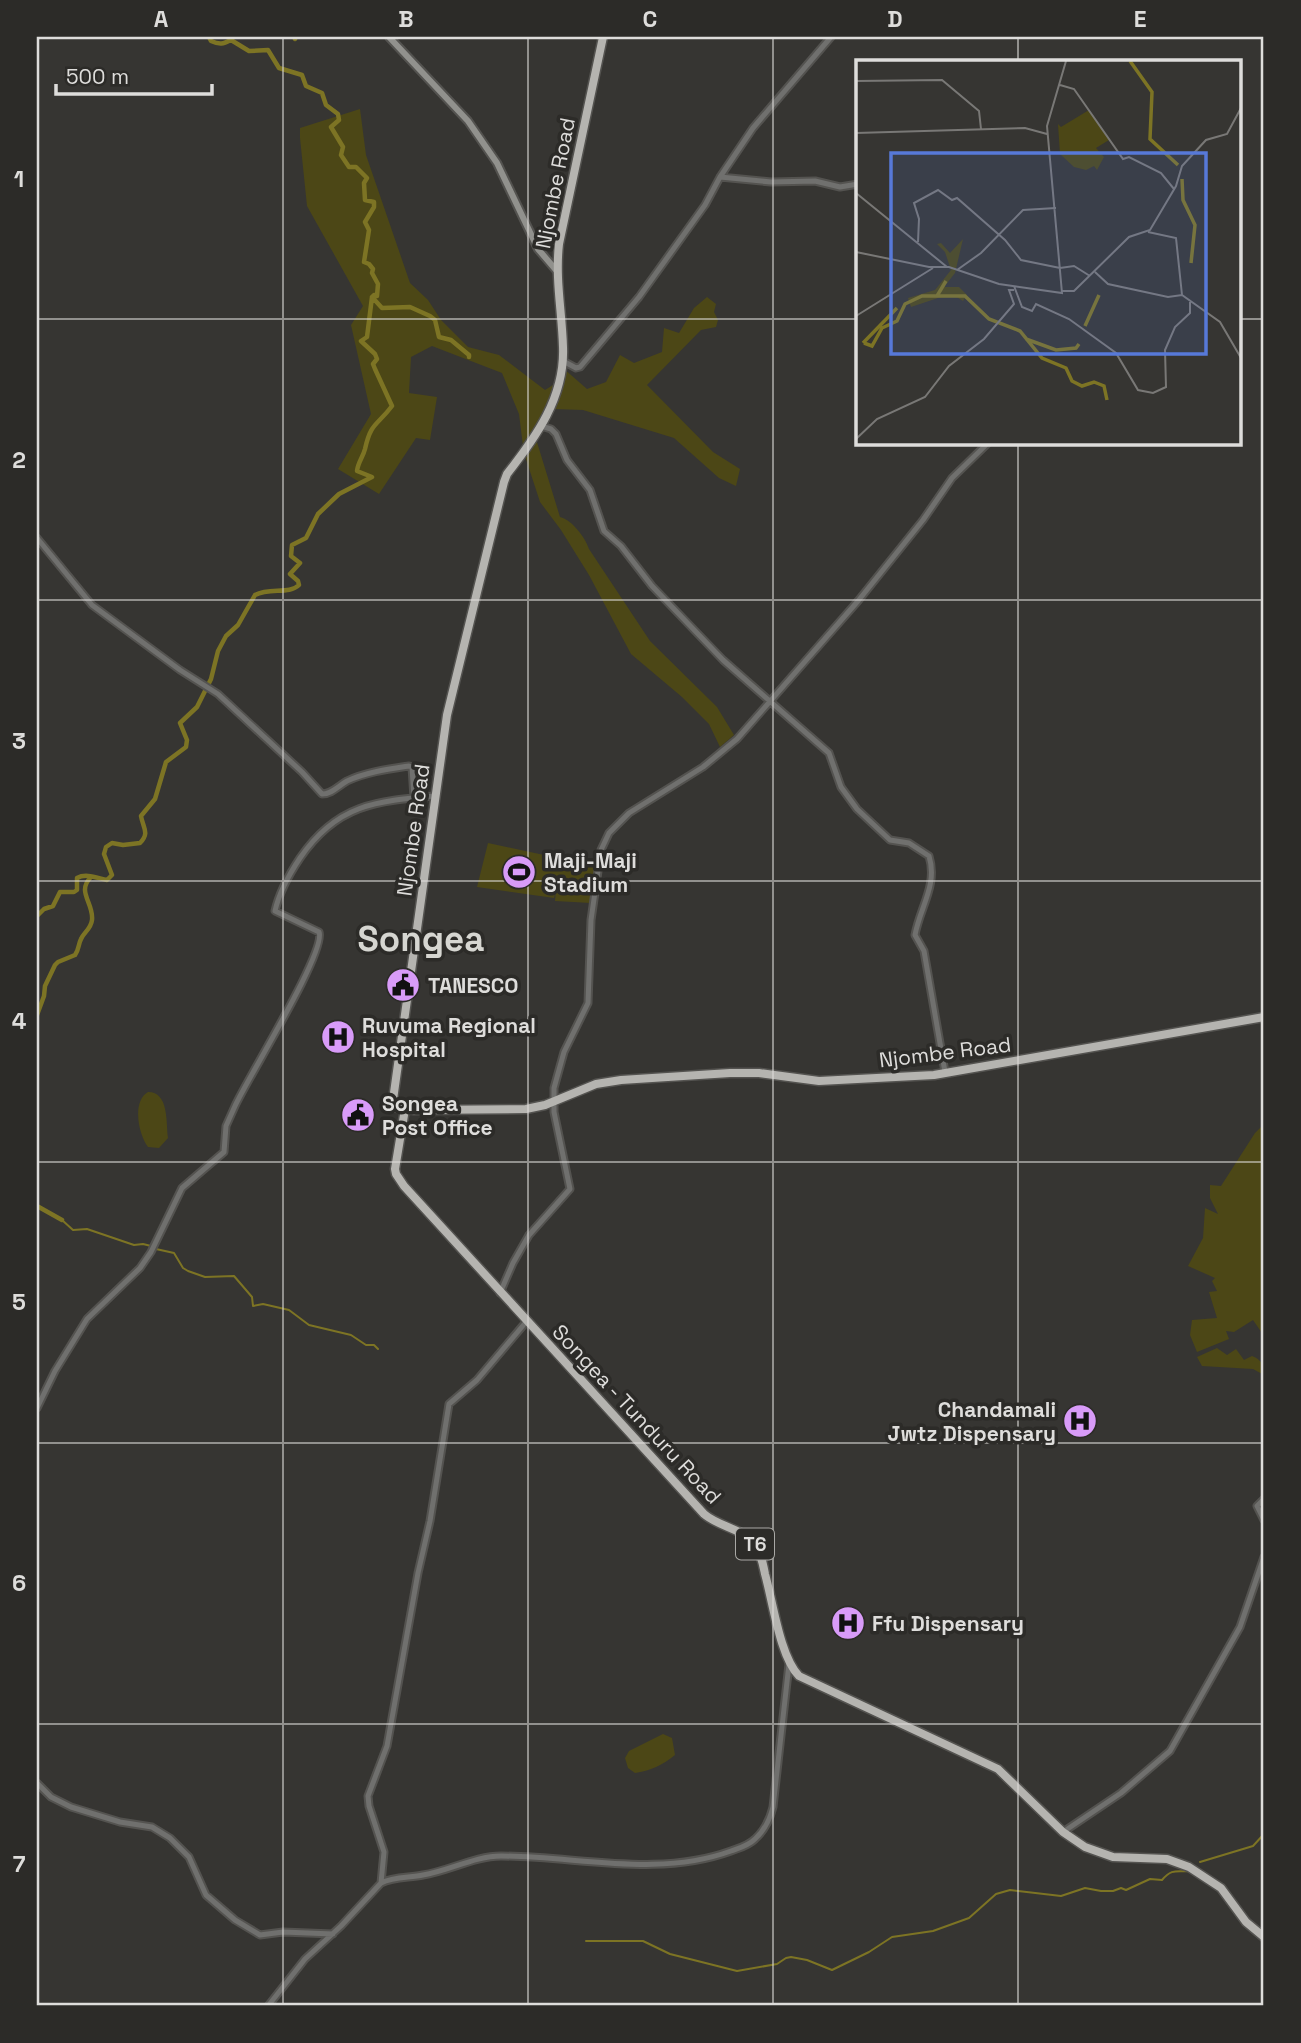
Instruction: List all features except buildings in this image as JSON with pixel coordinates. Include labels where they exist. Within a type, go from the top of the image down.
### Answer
[{"type":"highway","name":"Njombe Road","points":[[603,37],[560,237],[556,270],[563,361],[558,387],[541,426],[507,474],[500,494],[447,715],[392,1106],[405,1109],[502,1111],[535,1108],[596,1084],[655,1076],[742,1073],[819,1081],[934,1075],[1264,1017]]},
{"type":"highway","name":"Songea - Tunduru Road","points":[[405,1109],[396,1174],[404,1186],[704,1514],[717,1523],[746,1535],[753,1542],[759,1552],[789,1664]]},
{"type":"highway","points":[[789,1664],[807,1681],[1002,1772],[1063,1832],[1085,1847],[1113,1857],[1167,1859],[1192,1869],[1221,1888],[1246,1922],[1264,1937]]},
{"type":"main road","points":[[388,37],[468,121],[497,163],[538,249],[556,270]]},
{"type":"street","points":[[563,361],[576,368],[580,367],[624,316],[704,206],[753,128],[831,37]]},
{"type":"street","points":[[720,177],[771,182],[815,181],[840,187],[856,184]]},
{"type":"street","points":[[541,426],[556,434],[568,460],[590,490],[604,531],[621,546],[652,586],[712,649],[828,753],[843,792],[857,809],[890,840],[909,843],[929,856],[932,867],[930,889],[915,935],[923,949],[945,1072]]},
{"type":"street","points":[[500,1293],[529,1235],[570,1189],[553,1101],[558,1069],[588,1003],[591,920],[597,869],[605,840],[629,813],[722,752],[743,733],[858,601],[923,520],[952,478],[987,444]]},
{"type":"street","points":[[37,538],[92,605],[180,670],[218,694],[322,794],[326,795],[367,774],[410,766],[414,798]]},
{"type":"street","points":[[37,1408],[55,1371],[87,1318],[140,1268],[151,1252],[182,1188],[224,1152],[226,1126],[234,1107],[320,943],[319,932],[275,911],[293,869],[312,842],[337,818],[372,804],[436,796]]},
{"type":"street","points":[[381,1883],[384,1852],[368,1796],[387,1746],[430,1521],[449,1404],[478,1379],[526,1322]]},
{"type":"street","points":[[1264,1499],[1257,1506],[1264,1520]]},
{"type":"street","points":[[1063,1832],[1121,1793],[1166,1756],[1240,1627],[1264,1557]]},
{"type":"street","points":[[268,2006],[305,1959],[334,1934],[381,1883],[392,1879],[422,1875],[499,1856],[618,1864],[667,1864],[718,1856],[747,1845],[761,1833],[773,1807],[789,1664]]},
{"type":"street","points":[[37,1783],[51,1797],[71,1807],[120,1822],[149,1826],[170,1838],[189,1857],[206,1895],[234,1920],[260,1935],[283,1932],[334,1934]]},
{"type":"shaded area","points":[[360,109],[366,155],[410,283],[468,347],[499,355],[545,390],[553,385],[554,387],[542,415],[523,446],[519,414],[502,373],[432,346],[411,357],[409,393],[437,397],[430,440],[416,438],[379,494],[338,469],[371,414],[351,325],[363,306],[307,206],[300,138],[300,128]]},
{"type":"shaded area","points":[[707,297],[716,304],[716,327],[701,330],[647,385],[713,452],[740,469],[736,486],[719,478],[674,438],[583,410],[553,409],[563,368],[587,389],[606,382],[620,355],[634,363],[662,352],[664,328],[679,333],[694,308]]},
{"type":"shaded area","points":[[536,439],[560,517],[581,534],[650,641],[717,707],[734,735],[720,747],[709,724],[631,654],[589,575],[540,502],[525,456]]},
{"type":"shaded area","name":"Maji-Maji Stadium","points":[[488,843],[558,858],[557,870],[562,860],[596,867],[591,903],[555,901],[556,889],[554,898],[477,887]]},
{"type":"shaded area","points":[[148,1092],[160,1097],[165,1109],[168,1138],[159,1148],[148,1147],[139,1126],[138,1110],[143,1096]]},
{"type":"shaded area","points":[[1264,1124],[1264,1336],[1253,1320],[1234,1332],[1226,1331],[1229,1339],[1197,1352],[1190,1335],[1192,1320],[1217,1318],[1209,1292],[1217,1291],[1212,1281],[1215,1278],[1188,1266],[1203,1238],[1205,1208],[1218,1214],[1210,1198],[1210,1185],[1221,1186],[1255,1133]]},
{"type":"shaded area","points":[[1217,1348],[1227,1355],[1236,1349],[1244,1360],[1252,1356],[1258,1359],[1264,1368],[1264,1375],[1253,1369],[1202,1366],[1197,1357]]},
{"type":"shaded area","points":[[663,1734],[672,1738],[675,1755],[646,1771],[635,1773],[628,1768],[625,1758],[629,1751]]},
{"type":"waterway","points":[[209,37],[211,41],[219,43],[231,40],[249,51],[268,50],[279,68],[302,75],[306,86],[322,93],[326,105],[338,114],[339,120],[331,127],[343,147],[341,155],[349,167],[356,167],[367,178],[364,183],[365,200],[374,202],[365,222],[369,230],[364,262],[373,269],[372,273],[378,284],[377,296],[372,297],[382,308],[410,307],[430,316],[435,320],[439,337],[451,340],[469,357]]},
{"type":"waterway","points":[[37,916],[44,909],[53,906],[60,892],[77,890],[77,878],[88,876],[107,880],[112,875],[104,854],[106,847],[112,843],[140,843],[145,836],[141,816],[155,799],[166,762],[186,747],[187,740],[180,723],[197,707],[211,679],[218,651],[226,636],[238,625],[255,595],[267,591],[290,590],[299,585],[290,574],[300,563],[291,556],[292,545],[306,538],[318,514],[339,494],[372,477],[357,471],[372,429],[392,406],[373,364],[377,359],[375,354],[361,341],[367,337],[372,297]]},
{"type":"waterway","points":[[37,1015],[45,986],[55,965],[75,955],[91,923],[92,914],[85,893],[91,877]]},
{"type":"waterway","points":[[37,1206],[62,1220]]},
{"type":"waterway","points":[[62,1220],[73,1230],[87,1229],[134,1245],[151,1246]]},
{"type":"waterway","points":[[156,1249],[174,1253],[183,1268],[205,1277],[234,1276],[252,1297],[253,1306],[263,1304],[289,1310],[309,1325],[351,1335],[378,1349]]},
{"type":"waterway","points":[[1200,1862],[1253,1846],[1264,1834]]},
{"type":"waterway","points":[[586,1941],[643,1941],[670,1954],[737,1971],[777,1964],[791,1957],[832,1970],[892,1937],[933,1931],[969,1918],[996,1894],[1010,1890],[1061,1896],[1085,1888],[1101,1891],[1121,1888],[1126,1890],[1150,1879],[1162,1880],[1172,1872],[1190,1871]]},
{"type":"place","name":"Maji-Maji Stadium","points":[[519,872]]},
{"type":"place","name":"TANESCO","points":[[403,985]]},
{"type":"place","name":"Ruvuma Regional Hospital","points":[[338,1037]]},
{"type":"place","name":"Songea Post Office","points":[[358,1115]]},
{"type":"place","name":"Chandamali Jwtz Dispensary","points":[[1080,1421]]},
{"type":"place","name":"Ffu Dispensary","points":[[848,1623]]},
{"type":"district","name":"Songea","points":[[421,939]]}]
